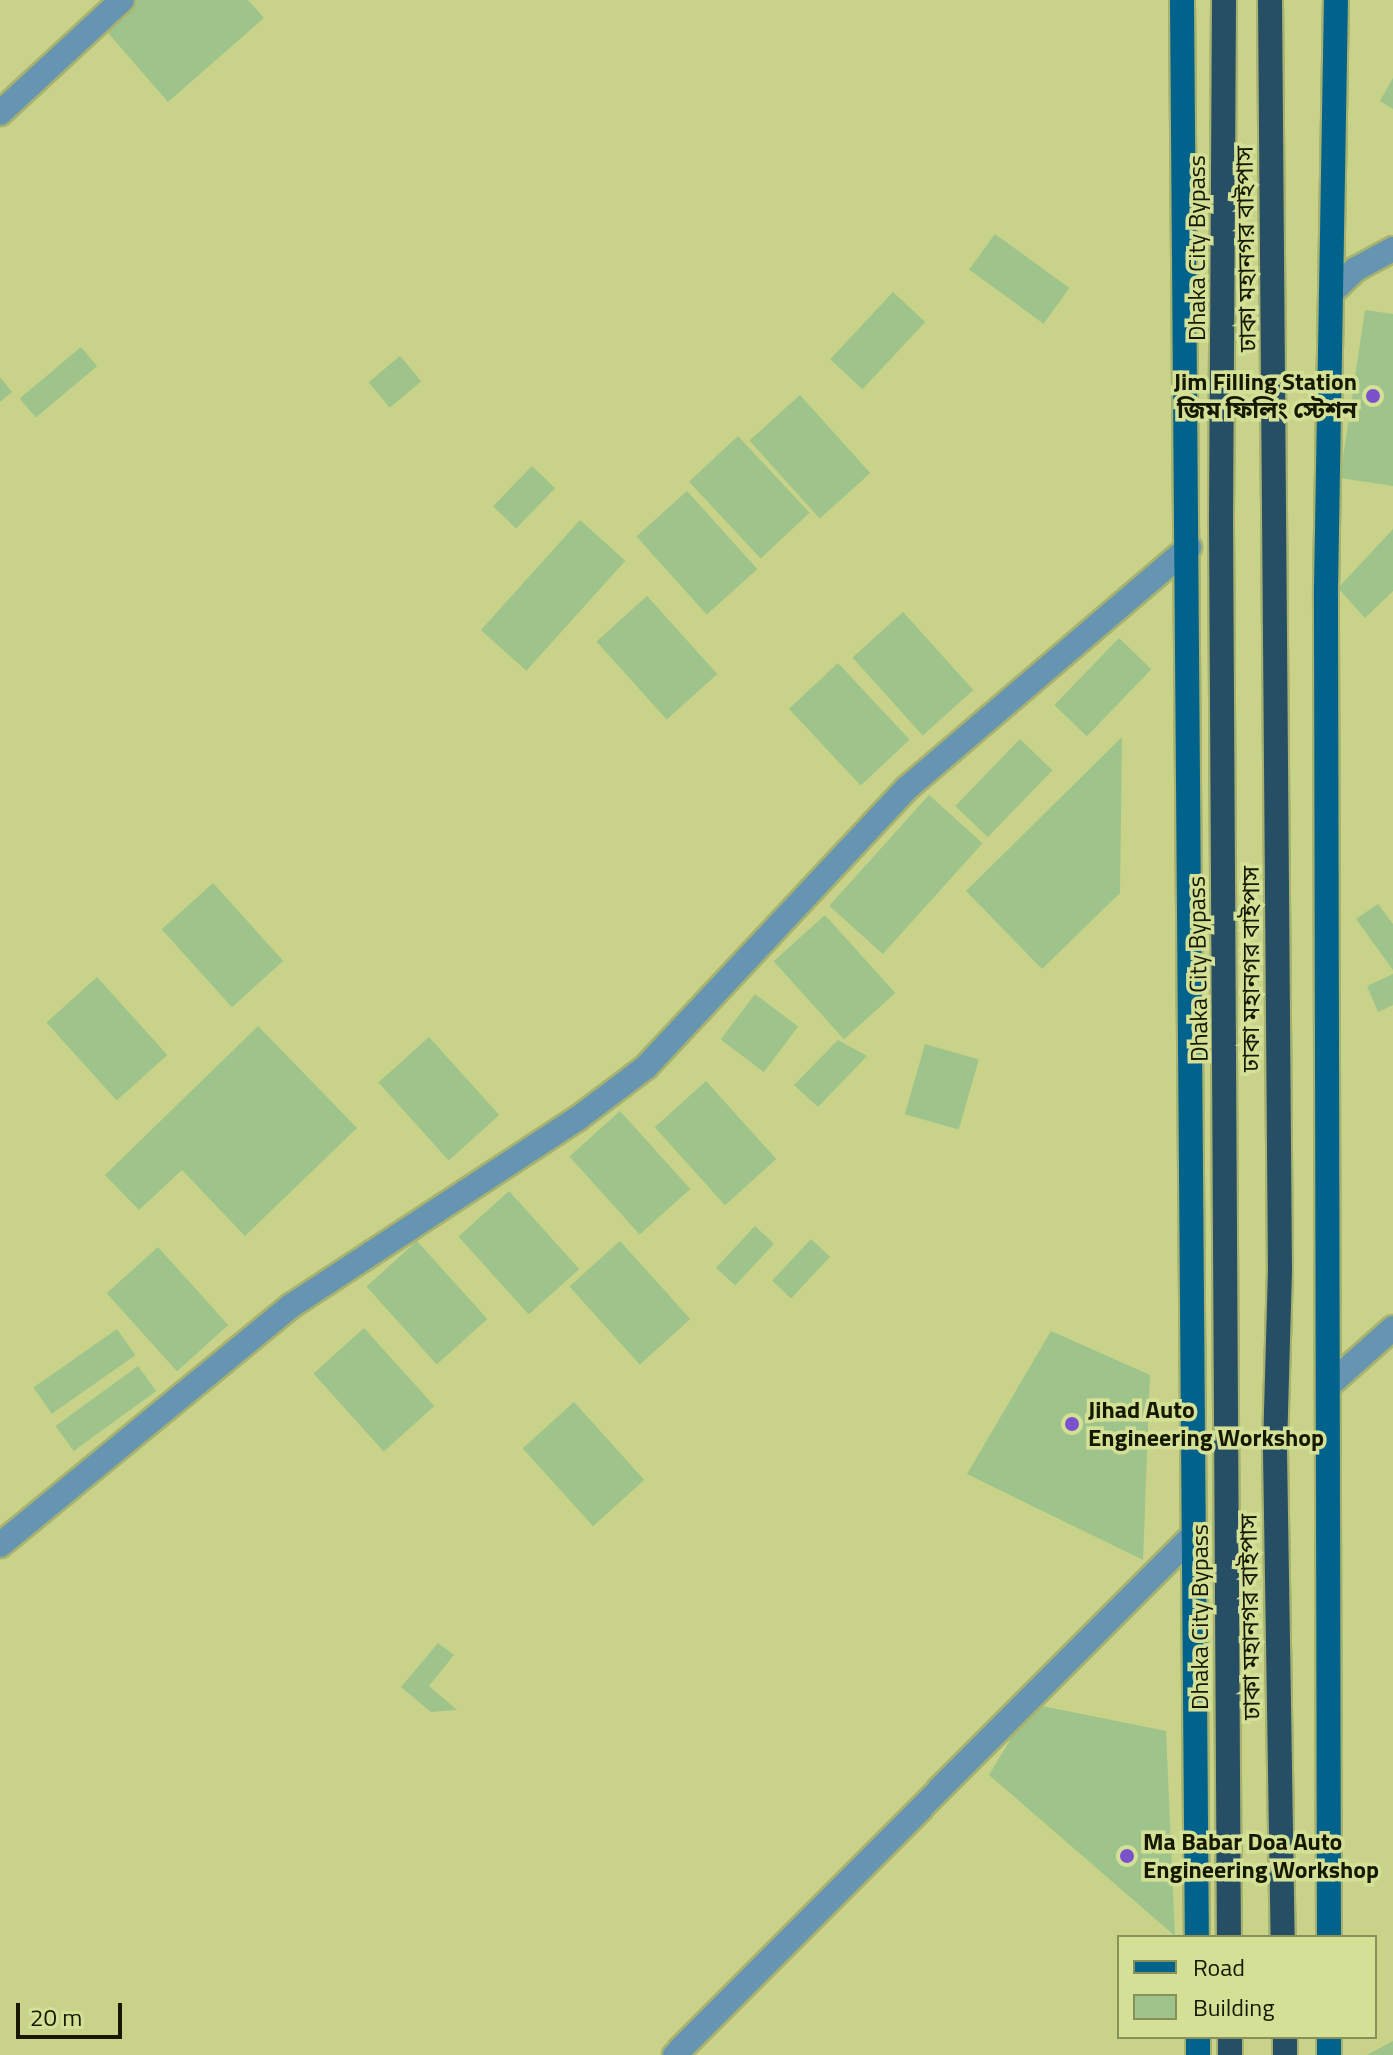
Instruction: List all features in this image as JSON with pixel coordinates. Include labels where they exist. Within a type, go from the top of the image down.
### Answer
[{"type":"highway","name":"Dhaka City Bypass","points":[[1224,0],[1221,521],[1229,1935]]},
{"type":"highway","name":"ঢাকা মহানগর বাইপাস","points":[[1270,0],[1280,1269],[1275,1451],[1283,1935]]},
{"type":"main road","points":[[1182,0],[1189,547],[1191,1537],[1197,1935]]},
{"type":"main road","points":[[1329,1935],[1326,588],[1334,290],[1336,0]]},
{"type":"street","points":[[0,113],[122,0]]},
{"type":"street","points":[[1334,290],[1356,269],[1393,249]]},
{"type":"street","points":[[0,1545],[291,1306],[577,1119],[646,1067],[907,788],[1189,547]]},
{"type":"street","points":[[1328,1386],[1393,1328]]},
{"type":"street","points":[[675,2055],[1191,1537]]},
{"type":"building","points":[[134,0],[248,0],[264,18],[168,102],[103,27]]},
{"type":"building","points":[[1393,78],[1393,109],[1380,101]]},
{"type":"building","points":[[995,234],[1069,288],[1044,324],[969,270]]},
{"type":"building","points":[[893,292],[925,322],[862,389],[830,359]]},
{"type":"building","name":"Jim Filling Station জিম ফিলিং স্টেশন","points":[[1365,310],[1393,314],[1393,486],[1340,478]]},
{"type":"building","points":[[81,347],[97,366],[36,418],[20,398]]},
{"type":"building","points":[[400,356],[421,381],[390,408],[369,382]]},
{"type":"building","points":[[0,377],[12,392],[0,402]]},
{"type":"building","points":[[800,395],[870,473],[820,519],[749,441]]},
{"type":"building","points":[[738,436],[810,513],[761,558],[689,482]]},
{"type":"building","points":[[532,466],[555,488],[516,529],[493,506]]},
{"type":"building","points":[[687,491],[757,569],[707,615],[636,537]]},
{"type":"building","points":[[580,520],[625,561],[526,671],[481,630]]},
{"type":"building","points":[[1393,529],[1393,591],[1365,618],[1338,588]]},
{"type":"building","points":[[647,596],[717,674],[667,720],[596,642]]},
{"type":"building","points":[[903,612],[973,690],[923,736],[852,658]]},
{"type":"building","points":[[1119,638],[1151,669],[1087,736],[1054,705]]},
{"type":"building","points":[[838,663],[910,740],[861,785],[789,709]]},
{"type":"building","points":[[1122,737],[1120,893],[1042,969],[966,891]]},
{"type":"building","points":[[1020,739],[1052,770],[988,837],[955,806]]},
{"type":"building","points":[[929,795],[983,843],[883,954],[829,906]]},
{"type":"building","points":[[213,883],[283,961],[232,1007],[162,929]]},
{"type":"building","points":[[1378,904],[1393,924],[1393,970],[1356,919]]},
{"type":"building","points":[[825,915],[895,993],[844,1039],[774,961]]},
{"type":"building","points":[[1393,974],[1393,1005],[1378,1012],[1367,986]]},
{"type":"building","points":[[97,977],[167,1055],[117,1101],[46,1023]]},
{"type":"building","points":[[755,994],[798,1026],[764,1072],[721,1040]]},
{"type":"building","points":[[258,1026],[357,1128],[245,1236],[182,1170],[139,1210],[105,1175]]},
{"type":"building","points":[[429,1037],[499,1115],[449,1161],[378,1083]]},
{"type":"building","points":[[838,1040],[867,1056],[818,1107],[794,1085]]},
{"type":"building","points":[[925,1044],[979,1059],[959,1130],[905,1114]]},
{"type":"building","points":[[706,1081],[776,1159],[725,1205],[655,1127]]},
{"type":"building","points":[[620,1111],[690,1189],[640,1235],[569,1157]]},
{"type":"building","points":[[509,1191],[579,1269],[529,1315],[458,1237]]},
{"type":"building","points":[[755,1226],[774,1244],[735,1285],[716,1268]]},
{"type":"building","points":[[811,1239],[830,1257],[791,1298],[772,1281]]},
{"type":"building","points":[[417,1241],[487,1319],[437,1365],[366,1287]]},
{"type":"building","points":[[620,1241],[690,1319],[640,1365],[569,1287]]},
{"type":"building","points":[[158,1247],[228,1325],[177,1371],[107,1293]]},
{"type":"building","points":[[364,1328],[434,1406],[384,1452],[313,1374]]},
{"type":"building","points":[[117,1329],[135,1355],[52,1414],[33,1388]]},
{"type":"building","name":"Jihad Auto Engineering Workshop","points":[[1051,1331],[1150,1375],[1143,1560],[967,1474]]},
{"type":"building","points":[[138,1366],[156,1391],[74,1451],[55,1426]]},
{"type":"building","points":[[574,1402],[644,1480],[593,1526],[523,1448]]},
{"type":"building","points":[[438,1643],[454,1655],[429,1686],[457,1710],[431,1712],[401,1687]]},
{"type":"building","name":"Ma Babar Doa Auto Engineering Workshop","points":[[1032,1704],[1166,1731],[1175,1935],[1174,1935],[989,1775]]},
{"type":"building","points":[[1393,2041],[1393,2055],[1367,2055]]},
{"type":"place","name":"Jim Filling Station জিম ফিলিং স্টেশন","points":[[1373,396]]},
{"type":"place","name":"Jihad Auto Engineering Workshop","points":[[1072,1424]]},
{"type":"place","name":"Ma Babar Doa Auto Engineering Workshop","points":[[1127,1856]]}]
